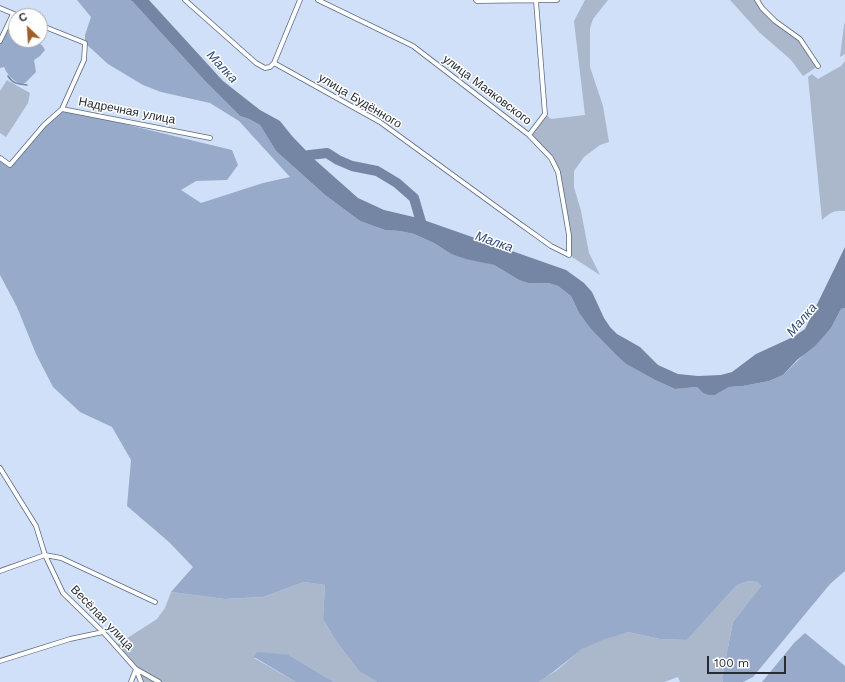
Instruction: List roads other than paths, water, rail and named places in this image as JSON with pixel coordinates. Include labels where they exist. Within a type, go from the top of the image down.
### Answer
[{"type":"street","points":[[185,0],[256,64],[265,68],[270,67],[274,63],[300,0]]},
{"type":"street","name":"улица Маяковского","points":[[318,0],[413,46],[529,135],[551,158],[558,172],[569,235],[568,254]]},
{"type":"street","points":[[476,1],[557,0]]},
{"type":"street","points":[[757,0],[762,8],[775,21],[800,39],[818,66]]},
{"type":"street","points":[[529,135],[545,114],[536,1]]},
{"type":"street","points":[[0,41],[8,24]]},
{"type":"street","name":"Надречная улица","points":[[48,28],[85,43],[84,60],[62,109],[210,138]]},
{"type":"street","name":"улица Будённого","points":[[274,63],[380,122],[551,246],[568,254]]},
{"type":"street","points":[[0,158],[10,166],[44,125],[62,109]]},
{"type":"street","name":"Весёлая улица","points":[[0,468],[36,526],[45,555],[62,593],[103,632],[136,669],[159,682]]},
{"type":"street","points":[[0,571],[45,555]]},
{"type":"street","name":"Весёлая улица","points":[[45,555],[61,558],[155,602]]},
{"type":"street","points":[[0,661],[70,639],[103,632]]},
{"type":"street","points":[[131,682],[136,669]]},
{"type":"street","points":[[136,669],[141,682]]},
{"type":"waterway","points":[[8,76],[16,83],[27,85]]},
{"type":"waterway","points":[[304,156],[327,153],[352,166],[377,171],[397,183],[414,198],[423,229]]},
{"type":"water label","name":"Малка","points":[[222,67]]},
{"type":"water label","name":"Малка","points":[[494,242]]},
{"type":"water label","name":"Малка","points":[[802,320]]}]
